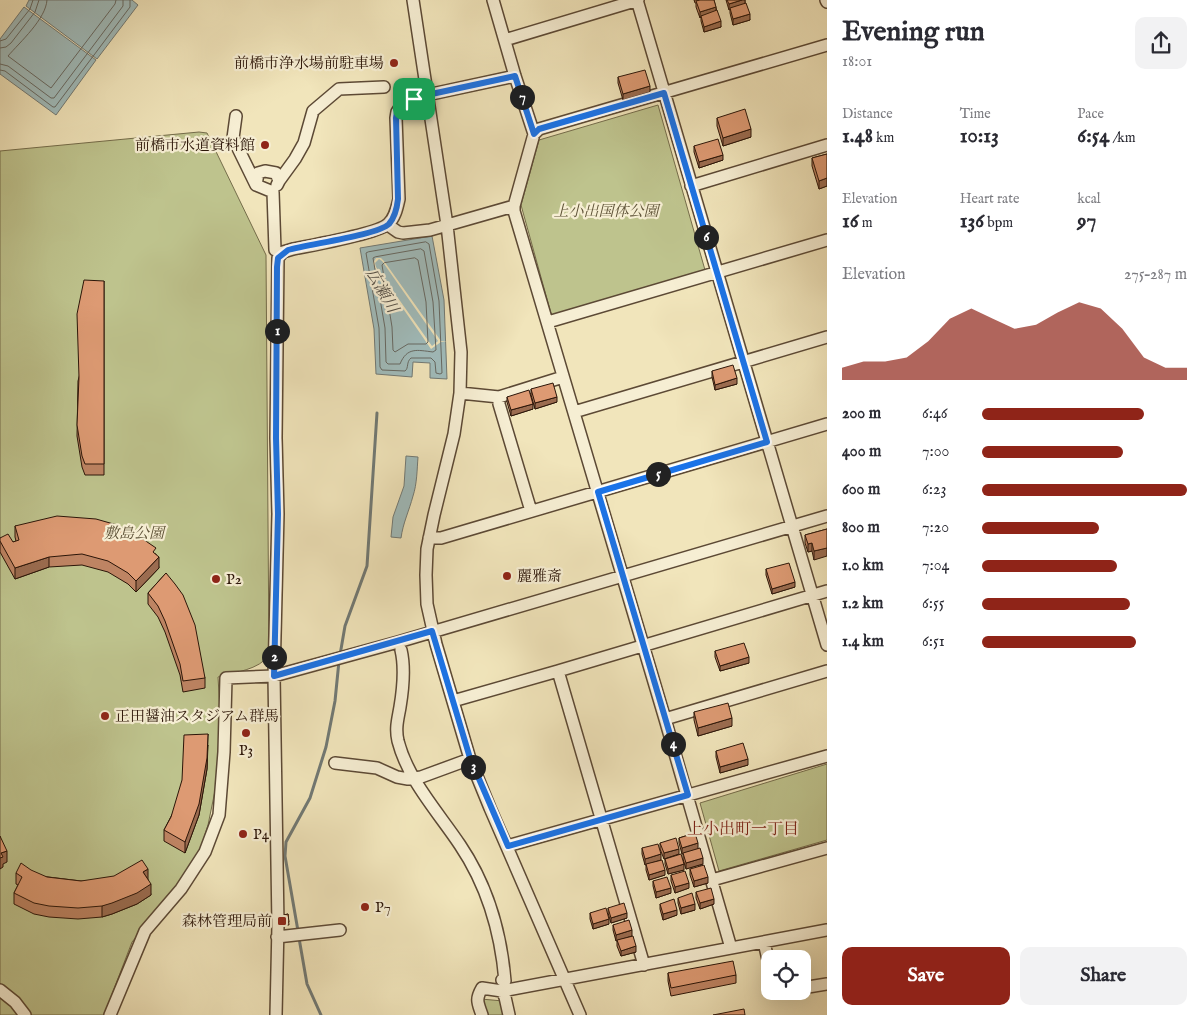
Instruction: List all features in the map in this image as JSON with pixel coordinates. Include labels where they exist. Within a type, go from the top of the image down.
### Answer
[{"type":"street","points":[[413,0],[447,225],[461,352],[460,393],[452,444],[429,538],[426,561],[426,590],[432,631],[470,758],[580,1015]]},
{"type":"street","points":[[493,0],[534,134]]},
{"type":"street","points":[[504,40],[638,0],[827,645]]},
{"type":"street","points":[[731,948],[688,795],[514,206],[534,134],[539,129],[827,45]]},
{"type":"street","points":[[276,1015],[274,676],[278,514],[276,438],[278,258],[284,252],[293,249],[371,232],[388,225],[396,212],[398,199],[397,112],[408,102],[427,95],[515,76]]},
{"type":"street","points":[[275,250],[273,192],[296,159],[304,143],[313,111],[339,89],[384,87]]},
{"type":"street","points":[[236,116],[233,138],[256,185],[273,192]]},
{"type":"street","points":[[691,186],[827,145]]},
{"type":"street","points":[[256,185],[258,173],[266,171],[276,173],[279,181]]},
{"type":"street","points":[[388,225],[403,233],[430,230],[514,206]]},
{"type":"street","points":[[548,322],[827,240]]},
{"type":"street","points":[[574,412],[827,337]]},
{"type":"street","points":[[460,393],[499,397],[563,377]]},
{"type":"street","points":[[499,397],[499,404],[531,511]]},
{"type":"street","points":[[429,538],[441,538],[827,424]]},
{"type":"street","points":[[110,1015],[145,931],[181,890],[205,852],[219,815],[224,752],[226,678],[274,676],[827,516]]},
{"type":"street","points":[[452,701],[827,591]]},
{"type":"street","points":[[401,650],[403,680],[396,726],[398,741],[413,778],[461,847],[482,882],[503,955],[505,981],[502,985],[509,1015]]},
{"type":"street","points":[[558,671],[644,965]]},
{"type":"street","points":[[665,719],[827,671]]},
{"type":"street","points":[[508,846],[827,756]]},
{"type":"street","points":[[335,763],[377,768],[399,778],[413,778],[470,758]]},
{"type":"street","points":[[712,880],[827,848]]},
{"type":"street","points":[[277,937],[340,930]]},
{"type":"street","points":[[482,1015],[477,1001],[482,988],[565,980],[827,930]]},
{"type":"street","points":[[764,942],[766,950]]},
{"type":"street","points":[[811,987],[827,984]]},
{"type":"street","points":[[0,990],[4,997],[15,1002],[26,1015]]},
{"type":"green space","name":"上小出国体公園","points":[[658,105],[705,270],[552,317],[521,205],[539,140]]},
{"type":"green space","name":"敷島公園","points":[[199,132],[207,133],[266,255],[269,655],[265,660],[253,667],[218,677],[220,711],[217,781],[208,825],[201,847],[174,891],[132,942],[104,1015],[0,1015],[0,151]]},
{"type":"green space","points":[[827,764],[827,840],[719,871],[700,803]]},
{"type":"green space","points":[[481,999],[503,1001],[506,1015],[486,1015]]},
{"type":"water","points":[[29,0],[132,0],[138,5],[97,59],[26,6]]},
{"type":"water","points":[[24,7],[96,60],[56,115],[0,74],[0,39]]},
{"type":"water","name":"広瀬川","points":[[432,236],[444,300],[447,379],[430,378],[430,363],[413,362],[412,377],[376,374],[374,329],[360,248]]},
{"type":"water","points":[[406,456],[418,457],[417,477],[401,538],[391,537],[393,517],[404,486]]},
{"type":"pier","points":[[376,258],[381,258],[384,261],[441,341],[447,342],[441,342],[431,349],[373,263]],"holes":[[[379,259],[438,341],[432,346],[376,267],[375,263]]]},
{"type":"building","points":[[714,0],[716,7],[700,12],[696,1]]},
{"type":"building","points":[[727,0],[742,0],[729,4]]},
{"type":"building","points":[[746,3],[750,14],[733,19],[730,8]]},
{"type":"building","points":[[717,10],[721,21],[704,27],[701,16]]},
{"type":"building","points":[[645,70],[650,86],[623,94],[618,77]]},
{"type":"building","points":[[745,109],[751,129],[723,138],[717,118]]},
{"type":"building","points":[[718,139],[723,155],[699,162],[694,146]]},
{"type":"building","points":[[827,154],[827,178],[819,181],[812,158]]},
{"type":"building","points":[[84,280],[104,281],[104,464],[85,464],[77,425],[79,377],[77,314]]},
{"type":"building","points":[[733,365],[737,378],[715,385],[712,371]]},
{"type":"building","points":[[553,383],[557,397],[535,403],[531,389]]},
{"type":"building","points":[[529,390],[533,404],[511,410],[507,397]]},
{"type":"building","points":[[57,516],[96,519],[117,525],[134,533],[156,548],[153,552],[159,557],[136,581],[128,573],[108,561],[82,554],[49,557],[15,568],[0,538],[8,534],[13,542],[19,540],[15,526]]},
{"type":"building","points":[[827,529],[827,548],[814,551],[812,543],[808,544],[805,535]]},
{"type":"building","points":[[789,563],[795,582],[772,589],[766,569]]},
{"type":"building","points":[[166,573],[183,595],[195,625],[205,678],[183,681],[180,664],[165,621],[158,606],[148,593]]},
{"type":"building","points":[[744,643],[749,657],[720,666],[715,651]]},
{"type":"building","points":[[728,703],[732,718],[698,728],[694,712]]},
{"type":"building","points":[[208,734],[207,758],[199,804],[185,842],[164,830],[171,817],[182,780],[184,735]]},
{"type":"building","points":[[743,743],[748,759],[720,767],[716,751]]},
{"type":"building","points":[[695,833],[698,843],[682,848],[679,838]]},
{"type":"building","points":[[0,836],[7,851],[1,853],[3,857],[0,858]]},
{"type":"building","points":[[676,838],[679,849],[664,853],[660,843]]},
{"type":"building","points":[[658,844],[661,854],[645,859],[642,848]]},
{"type":"building","points":[[700,848],[703,858],[686,863],[683,853]]},
{"type":"building","points":[[681,854],[684,864],[668,869],[665,859]]},
{"type":"building","points":[[142,860],[148,869],[143,872],[151,884],[137,893],[102,906],[78,908],[49,906],[34,903],[14,893],[22,877],[16,873],[21,863],[47,877],[81,881],[114,876]]},
{"type":"building","points":[[662,860],[665,870],[649,875],[646,864]]},
{"type":"building","points":[[704,865],[708,877],[694,881],[690,869]]},
{"type":"building","points":[[685,871],[689,883],[675,887],[671,875]]},
{"type":"building","points":[[667,877],[671,888],[656,892],[653,881]]},
{"type":"building","points":[[711,888],[714,899],[700,903],[696,892]]},
{"type":"building","points":[[692,893],[695,904],[681,908],[678,898]]},
{"type":"building","points":[[674,899],[677,910],[663,914],[660,904]]},
{"type":"building","points":[[624,903],[627,913],[611,918],[608,908]]},
{"type":"building","points":[[606,908],[609,919],[593,924],[590,913]]},
{"type":"building","points":[[288,914],[289,922],[284,922],[284,915]]},
{"type":"building","points":[[629,920],[632,930],[616,935],[613,925]]},
{"type":"building","points":[[633,936],[636,946],[621,951],[617,940]]},
{"type":"building","points":[[733,961],[736,975],[671,988],[668,973]]},
{"type":"building","points":[[744,1009],[745,1015],[713,1015]]},
{"type":"waterway","points":[[340,655],[345,626],[367,566],[377,413]]},
{"type":"waterway","points":[[298,931],[285,856],[286,842],[310,798],[326,747],[335,701],[339,661]]},
{"type":"waterway","points":[[299,938],[307,984],[321,1015]]},
{"type":"place","name":"前橋市浄水場前駐車場","points":[[394,63]]},
{"type":"place","name":"前橋市水道資料館","points":[[265,145]]},
{"type":"place","name":"麗雅斎","points":[[507,576]]},
{"type":"place","name":"P2","points":[[216,579]]},
{"type":"place","name":"正田醤油スタジアム群馬","points":[[105,716]]},
{"type":"place","name":"P3","points":[[246,733]]},
{"type":"place","name":"P4","points":[[243,834]]},
{"type":"place","name":"P7","points":[[365,907]]},
{"type":"place","name":"森林管理局前","points":[[282,921]]},
{"type":"district","name":"上小出町一丁目","points":[[743,828]]},
{"type":"route","points":[[515,76],[534,134],[539,129],[664,93],[767,442],[598,492],[688,795],[508,846],[470,758],[432,631],[274,676],[278,514],[276,438],[278,258],[284,252],[293,249],[371,232],[388,225],[394,217],[398,206],[397,112],[402,106],[414,99],[515,76]]}]
